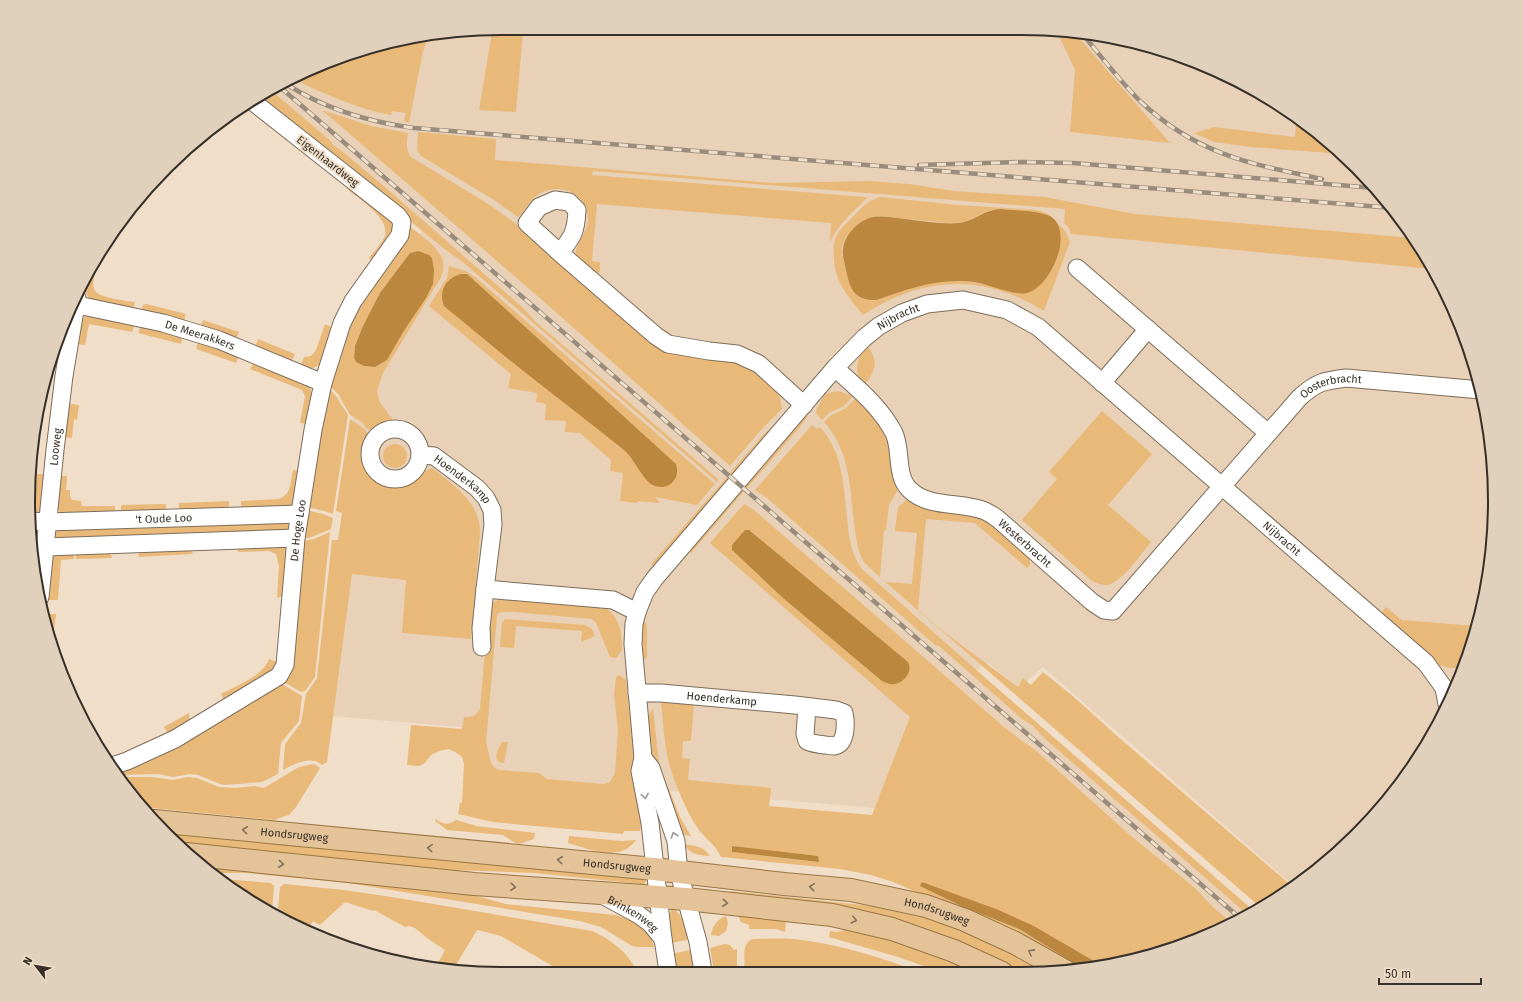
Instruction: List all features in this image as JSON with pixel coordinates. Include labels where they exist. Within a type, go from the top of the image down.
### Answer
[{"type":"main road","name":"Hondsrugweg","points":[[163,822],[654,869],[679,873],[851,890],[926,906],[965,920],[1014,942],[1056,966]]},
{"type":"main road","points":[[199,855],[466,883],[686,899],[832,915],[892,929],[954,951],[989,967]]},
{"type":"street","name":"Eigenhaardweg","points":[[255,105],[398,216]]},
{"type":"street","name":"De Hoge Loo","points":[[117,764],[175,739],[279,676],[285,665],[296,538],[313,430],[323,383],[342,322],[353,301],[400,235],[402,222],[398,216]]},
{"type":"street","points":[[560,253],[656,336],[668,344],[737,354],[759,364],[804,405]]},
{"type":"street","points":[[1077,268],[1268,433]]},
{"type":"street","name":"Nijbracht","points":[[637,612],[645,592],[655,578],[835,368],[864,338],[879,326],[902,313],[927,304],[963,300],[1007,310],[1038,327],[1426,663],[1448,689]]},
{"type":"street","name":"De Meerakkers","points":[[79,303],[163,323],[219,340],[323,383]]},
{"type":"street","name":"Looweg","points":[[39,564],[45,547],[63,384],[73,317]]},
{"type":"street","points":[[1102,383],[1148,329]]},
{"type":"street","name":"Westerbracht","points":[[835,368],[875,405],[884,417],[895,435],[902,478],[908,489],[918,498],[986,511],[998,519],[1092,602],[1104,610],[1113,611],[1122,602],[1222,486]]},
{"type":"street","name":"Oosterbracht","points":[[1222,486],[1300,397],[1314,385],[1326,380],[1346,378],[1474,389]]},
{"type":"street","name":"Hoenderkamp","points":[[420,456],[434,456],[477,488],[486,498],[492,510],[493,525],[481,628],[482,647]]},
{"type":"street","name":"'t Oude Loo","points":[[36,521],[300,514]]},
{"type":"street","points":[[45,547],[296,538]]},
{"type":"street","points":[[485,589],[613,600],[637,612],[634,624],[633,644],[644,758],[640,771],[650,823],[654,869]]},
{"type":"street","name":"Hoenderkamp","points":[[637,694],[661,693],[807,707]]},
{"type":"street","points":[[644,758],[651,768],[676,841],[679,873],[698,942],[702,967]]},
{"type":"street","name":"Brinkenweg","points":[[654,869],[667,967]]},
{"type":"street","name":"Brinkenweg","points":[[599,893],[639,914],[651,924],[663,939]]},
{"type":"shaded area","points":[[491,35],[523,35],[516,112],[479,110]]},
{"type":"shaded area","points":[[471,36],[1052,36],[1083,39],[1143,51],[1200,70],[1255,97],[1306,131],[1352,171],[1392,217],[1426,268],[1440,295],[1453,323],[1472,380],[1484,440],[1487,471],[1488,501],[1484,562],[1472,622],[1463,651],[1453,679],[1426,734],[1392,785],[1352,831],[1306,871],[1290,882],[1043,667],[1019,688],[988,663],[971,674],[1022,719],[1033,726],[1044,738],[1243,911],[1227,919],[1195,888],[1130,835],[1033,748],[1022,742],[956,685],[875,808],[480,775],[483,729],[331,716],[358,483],[351,398],[366,303],[427,225],[332,144],[332,142],[275,93],[323,70],[380,51],[440,39]]},
{"type":"shaded area","points":[[1059,37],[1080,39],[1170,143],[1070,132],[1075,70]]},
{"type":"shaded area","points":[[426,41],[423,51],[409,123],[404,121],[406,113],[392,111],[391,115],[367,109],[298,82],[323,70],[351,60],[380,51]]},
{"type":"shaded area","points":[[275,93],[332,142],[332,144],[386,188],[522,307],[536,322],[719,480],[717,482],[464,263],[442,247],[262,101]]},
{"type":"shaded area","points":[[322,110],[371,126],[408,133],[407,148],[411,157],[490,205],[515,223],[653,343],[727,358],[750,367],[775,390],[780,397],[782,409],[760,431],[730,466],[541,299]]},
{"type":"shaded area","points":[[1296,124],[1332,153],[1251,147],[1214,142],[1194,133],[1214,127],[1295,137]]},
{"type":"shaded area","points":[[418,132],[496,139],[495,160],[773,183],[869,181],[909,184],[954,191],[1045,197],[1135,214],[1406,237],[1426,268],[1071,234],[1069,228],[1064,223],[1065,209],[593,171],[592,175],[867,198],[851,213],[830,242],[831,223],[597,204],[592,261],[600,262],[600,271],[597,274],[576,256],[577,246],[586,229],[588,219],[587,210],[583,203],[571,192],[556,189],[547,190],[536,196],[518,217],[494,200],[421,156],[417,150]]},
{"type":"shaded area","points":[[349,187],[393,222],[395,229],[374,262],[369,258],[382,241],[385,235],[385,228],[378,215],[346,188]]},
{"type":"shaded area","points":[[880,197],[957,205],[1037,210],[1050,215],[1054,219],[1066,232],[1070,242],[1044,311],[1021,299],[998,290],[975,285],[953,284],[930,287],[908,293],[885,302],[863,315],[840,283],[835,268],[834,245],[839,231],[872,200]],"holes":[[[1001,209],[1044,214],[1054,219],[1058,238],[1058,256],[1051,272],[1040,285],[1034,289],[1019,293],[976,283],[944,281],[919,285],[877,300],[863,299],[854,292],[849,282],[842,256],[843,245],[849,233],[866,220],[878,216],[956,224],[965,222],[987,211]]]},
{"type":"shaded area","points":[[1001,209],[1029,211],[1044,214],[1054,219],[1059,227],[1061,238],[1056,261],[1043,282],[1036,289],[1027,293],[1015,293],[974,282],[948,281],[924,285],[877,300],[869,300],[858,296],[849,283],[843,254],[845,240],[858,224],[867,219],[882,217],[937,223],[960,223],[971,220],[989,211]]},
{"type":"shaded area","points":[[405,223],[434,246],[442,260],[443,268],[441,277],[383,373],[377,391],[379,401],[395,423],[377,433],[366,428],[362,422],[350,415],[338,394],[328,384],[338,345]],"holes":[[[418,251],[405,329],[387,360],[375,367],[364,366],[356,362],[354,358],[355,346],[362,328],[410,253]]]},
{"type":"shaded area","points":[[418,251],[429,255],[432,258],[434,270],[433,284],[426,298],[405,329],[387,360],[375,367],[364,366],[356,362],[354,358],[355,346],[362,328],[380,293],[410,253]]},
{"type":"shaded area","points":[[449,266],[466,271],[475,277],[715,484],[697,505],[655,497],[660,503],[620,501],[623,473],[610,471],[611,460],[580,433],[565,432],[566,421],[545,420],[546,404],[536,402],[537,393],[508,388],[511,374],[429,306],[447,278]]},
{"type":"shaded area","points":[[95,272],[93,286],[96,292],[106,297],[135,302],[133,309],[91,301],[87,296],[86,291]]},
{"type":"shaded area","points":[[461,274],[467,274],[676,464],[677,474],[673,482],[665,487],[651,484],[624,450],[507,358],[444,306],[442,295],[447,282]]},
{"type":"shaded area","points":[[146,304],[186,314],[184,321],[141,311],[143,305]]},
{"type":"shaded area","points":[[89,315],[132,322],[134,327],[132,332],[89,324],[85,345],[77,344],[78,326],[85,317]]},
{"type":"shaded area","points":[[203,320],[239,332],[235,341],[200,328]]},
{"type":"shaded area","points":[[142,324],[183,334],[181,344],[138,333]]},
{"type":"shaded area","points":[[325,324],[333,328],[321,363],[316,367],[311,368],[300,367],[304,357],[311,356],[316,350]]},
{"type":"shaded area","points":[[199,339],[239,356],[236,363],[196,349]]},
{"type":"shaded area","points":[[258,339],[295,354],[291,363],[255,347]]},
{"type":"shaded area","points":[[867,345],[873,356],[874,366],[871,376],[863,386],[857,370],[861,354]]},
{"type":"shaded area","points":[[59,353],[57,368],[55,368]]},
{"type":"shaded area","points":[[256,360],[309,386],[313,396],[307,424],[300,423],[305,396],[302,390],[250,369]]},
{"type":"shaded area","points":[[328,388],[336,396],[348,415],[333,514],[307,507]]},
{"type":"shaded area","points":[[838,391],[853,396],[844,406],[829,413],[822,420],[816,413],[825,394]]},
{"type":"shaded area","points":[[856,398],[879,421],[890,443],[899,488],[889,505],[886,530],[884,530],[880,577],[864,562],[860,553],[855,533],[850,483],[844,457],[833,433],[824,422],[830,416],[846,408]]},
{"type":"shaded area","points":[[72,404],[79,405],[77,420],[74,419],[72,438],[62,437],[66,406]]},
{"type":"shaded area","points":[[1102,411],[1152,454],[1108,505],[1151,542],[1118,580],[1112,584],[1106,585],[1091,580],[1022,520],[1057,479],[1049,472]]},
{"type":"shaded area","points":[[805,415],[807,417],[800,427],[747,488],[744,485]]},
{"type":"shaded area","points":[[350,419],[363,428],[372,438],[367,448],[366,459],[371,473],[380,482],[393,486],[406,485],[432,468],[464,495],[476,512],[480,533],[471,639],[402,633],[406,580],[352,574],[327,762],[322,765],[313,761],[302,762],[283,770],[285,744],[301,723],[306,694],[317,678],[332,540],[338,540],[342,513],[336,511]]},
{"type":"shaded area","points":[[778,421],[733,476],[730,473],[764,434]]},
{"type":"shaded area","points":[[812,425],[817,429],[820,427],[834,449],[839,462],[842,474],[852,550],[862,569],[1250,908],[1243,911],[1044,738],[1033,726],[1022,719],[767,498],[755,490]]},
{"type":"shaded area","points":[[395,444],[400,445],[406,451],[406,461],[400,467],[395,468],[390,467],[384,461],[383,456],[384,451],[390,445]]},
{"type":"shaded area","points":[[293,470],[302,471],[294,504],[291,506],[241,510],[241,501],[279,499],[283,497],[290,488]]},
{"type":"shaded area","points":[[36,474],[47,474],[41,509],[35,513],[35,501]]},
{"type":"shaded area","points":[[58,476],[67,476],[66,490],[70,490],[72,500],[81,501],[82,506],[115,506],[115,515],[61,513],[57,508]]},
{"type":"shaded area","points":[[727,477],[730,480],[653,567],[652,563]]},
{"type":"shaded area","points":[[740,489],[744,491],[691,553],[688,551]]},
{"type":"shaded area","points":[[908,499],[931,508],[963,511],[979,516],[995,526],[1030,557],[1030,565],[1027,568],[975,523],[926,519],[918,610],[944,632],[1018,687],[1023,678],[1031,685],[1043,672],[1074,697],[1288,883],[1257,904],[881,578],[886,582],[912,584],[917,533],[895,531],[898,507]]},
{"type":"shaded area","points":[[229,501],[229,511],[179,512],[179,503]]},
{"type":"shaded area","points":[[166,504],[166,513],[121,514],[121,505]]},
{"type":"shaded area","points":[[744,504],[754,510],[1003,726],[1033,748],[1130,835],[1195,888],[1227,919],[1200,932],[1172,942],[1143,951],[1094,961],[1034,926],[922,882],[921,886],[961,906],[1019,929],[1075,964],[1065,965],[935,900],[893,882],[871,875],[840,869],[721,857],[698,829],[687,810],[676,783],[667,752],[661,701],[694,702],[691,741],[683,741],[682,758],[690,759],[688,780],[771,788],[769,806],[872,815],[910,717],[710,543]],"holes":[[[732,847],[819,862],[732,852]]]},
{"type":"shaded area","points":[[306,510],[333,518],[331,529],[309,538],[303,537]]},
{"type":"shaded area","points":[[285,522],[290,527],[290,530],[60,544],[53,537],[61,528]]},
{"type":"shaded area","points":[[745,530],[749,530],[908,662],[909,672],[905,679],[899,683],[893,684],[888,684],[882,681],[783,598],[732,550],[732,545]]},
{"type":"shaded area","points":[[330,532],[315,677],[305,691],[301,692],[284,682],[303,541],[314,539]]},
{"type":"shaded area","points":[[238,544],[289,546],[286,595],[277,598],[279,566],[276,554],[269,551],[238,552]]},
{"type":"shaded area","points":[[189,546],[193,554],[138,557],[141,548]]},
{"type":"shaded area","points":[[108,549],[112,558],[76,559],[76,551]]},
{"type":"shaded area","points":[[74,551],[74,559],[61,560],[58,600],[48,600],[46,598],[52,558],[59,553]]},
{"type":"shaded area","points":[[500,598],[604,607],[614,615],[617,620],[621,631],[622,650],[616,658],[610,657],[596,623],[592,619],[513,612],[499,613],[497,616],[486,742],[491,763],[499,770],[539,773],[547,779],[604,784],[610,782],[615,773],[618,730],[614,694],[616,677],[619,675],[626,681],[641,823],[640,831],[624,831],[623,834],[493,822],[458,814],[460,803],[462,803],[464,764],[462,757],[449,749],[439,751],[431,755],[425,763],[419,766],[407,765],[411,725],[462,729],[464,717],[472,716],[479,710],[488,617],[492,604]]},
{"type":"shaded area","points":[[1386,607],[1402,620],[1471,626],[1457,668],[1438,665],[1380,615]]},
{"type":"shaded area","points":[[49,614],[56,614],[54,630],[51,622]]},
{"type":"shaded area","points":[[505,619],[585,625],[592,629],[595,636],[581,642],[582,631],[516,626],[514,648],[500,647],[502,623]]},
{"type":"shaded area","points":[[644,621],[647,626],[647,657],[646,659],[642,660],[642,630]]},
{"type":"shaded area","points":[[269,659],[279,663],[276,668],[225,704],[221,694],[241,684],[261,671]]},
{"type":"shaded area","points":[[282,684],[302,696],[299,721],[281,743],[278,774],[262,782],[225,785],[198,775],[190,774],[173,777],[158,774],[124,775],[121,771]]},
{"type":"shaded area","points":[[653,708],[659,764],[680,817],[691,836],[680,834],[654,768],[648,717]]},
{"type":"shaded area","points":[[189,713],[190,725],[170,736],[164,727]]},
{"type":"shaded area","points":[[502,742],[508,742],[504,763],[499,762],[496,758]]},
{"type":"shaded area","points":[[314,764],[320,768],[296,807],[289,815],[274,820],[151,808],[126,777],[152,777],[173,780],[188,777],[197,778],[219,787],[234,788],[255,786],[264,788],[299,767]]},
{"type":"shaded area","points":[[435,819],[446,824],[456,820],[477,826],[535,833],[534,839],[519,844],[503,835],[447,830],[435,821]]},
{"type":"shaded area","points":[[170,830],[626,874],[645,879],[646,881],[644,884],[640,884],[534,873],[454,870],[186,844]]},
{"type":"shaded area","points":[[569,836],[621,841],[636,840],[622,851],[613,853],[595,851],[568,843]]},
{"type":"shaded area","points":[[684,844],[702,848],[710,856],[699,855],[692,852],[686,848]]},
{"type":"shaded area","points":[[732,846],[818,856],[819,862],[732,852]]},
{"type":"shaded area","points":[[205,860],[426,882],[506,904],[615,915],[628,919],[644,929],[654,947],[632,946],[601,927],[580,921],[348,883],[245,873],[220,873]]},
{"type":"shaded area","points":[[230,880],[271,883],[274,886],[272,907]]},
{"type":"shaded area","points":[[922,882],[996,909],[1034,926],[1094,961],[1075,964],[1019,929],[961,906],[920,886]]},
{"type":"shaded area","points":[[284,884],[344,890],[592,931],[606,938],[618,947],[635,967],[554,967],[501,936],[477,930],[456,965],[438,963],[445,950],[415,928],[409,926],[405,927],[374,910],[373,911],[345,902],[320,925],[313,921],[310,926],[295,919],[278,908],[280,887]]},
{"type":"shaded area","points":[[730,891],[863,905],[946,922],[967,930],[1038,966],[1001,967],[731,897]]},
{"type":"shaded area","points":[[672,909],[675,910],[681,917],[685,927],[687,940],[671,943],[669,915]]},
{"type":"shaded area","points":[[737,913],[771,916],[786,922],[785,932],[776,929],[749,929],[749,925],[741,922]]},
{"type":"shaded area","points":[[726,916],[728,923],[726,931],[719,936],[711,935],[716,923]]},
{"type":"shaded area","points":[[848,929],[897,941],[964,967],[927,967],[829,937],[830,931],[837,932]]},
{"type":"shaded area","points":[[753,939],[793,939],[809,941],[841,947],[906,967],[744,967],[744,952],[746,944]]},
{"type":"shaded area","points":[[725,944],[730,945],[734,950],[737,949],[737,967],[713,967],[710,948]]},
{"type":"shaded area","points":[[689,950],[693,967],[674,967],[672,954]]},
{"type":"railway","points":[[1087,40],[1140,101],[1161,119],[1182,133],[1203,145],[1248,162],[1322,179]]},
{"type":"railway","points":[[289,86],[316,101],[348,113],[380,122],[414,128],[1383,207]]},
{"type":"railway","points":[[283,89],[1236,915]]},
{"type":"railway","points":[[919,165],[1022,162],[1073,163],[1366,187]]}]
